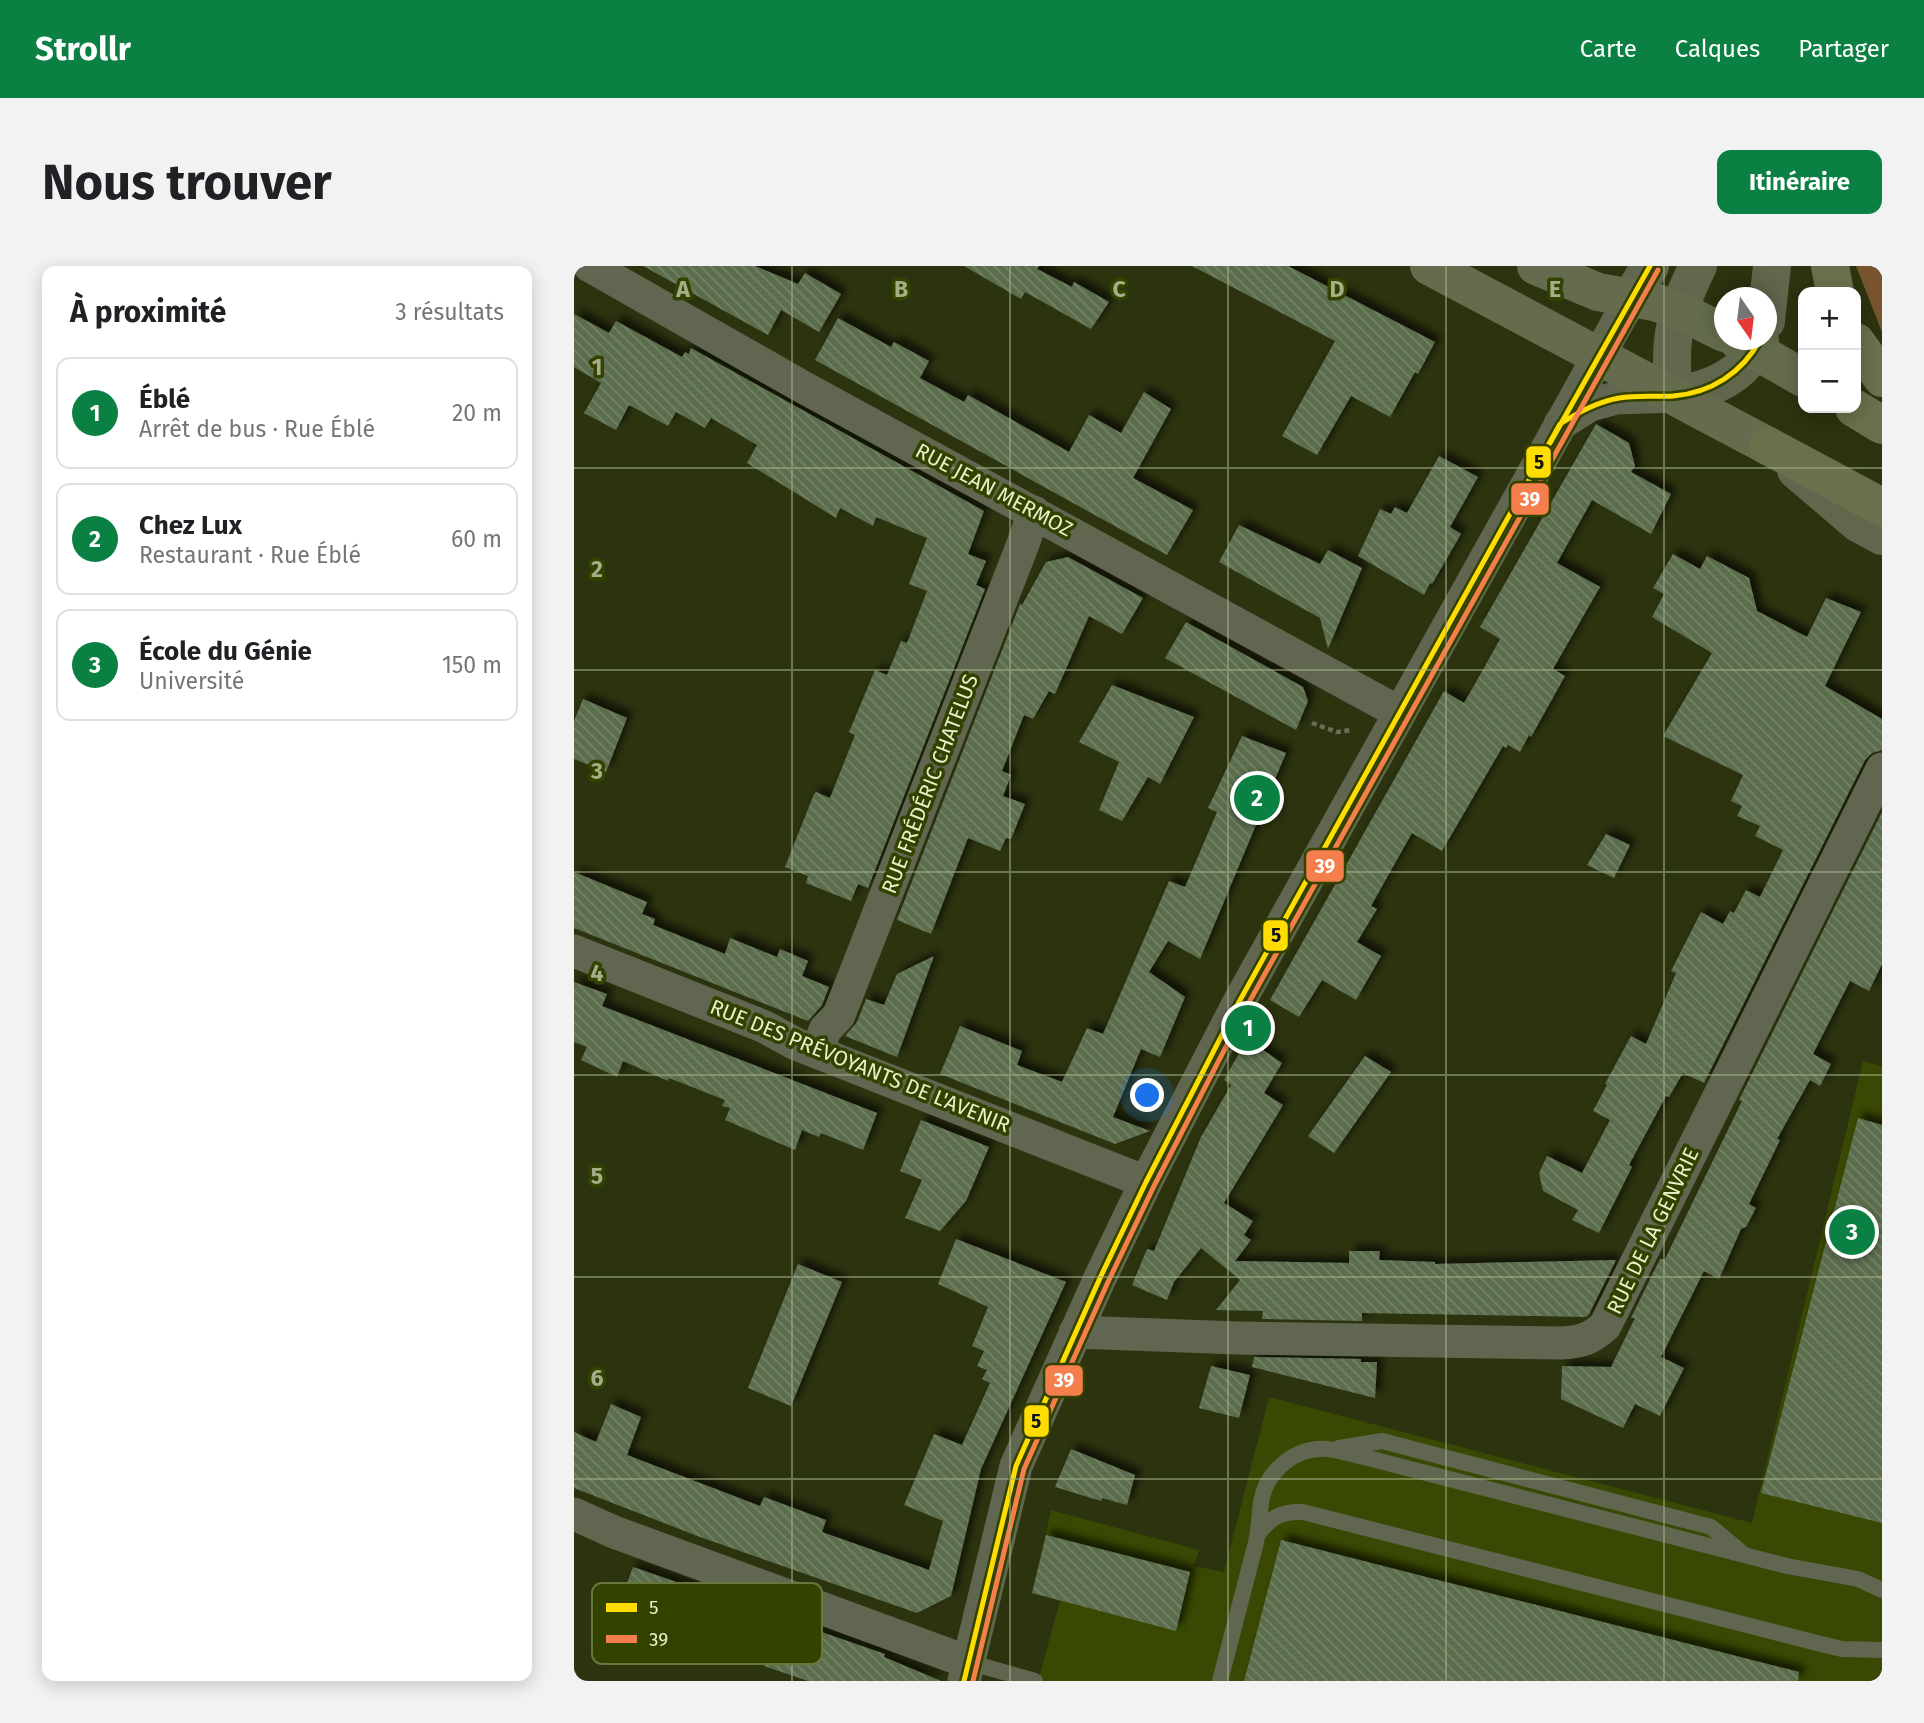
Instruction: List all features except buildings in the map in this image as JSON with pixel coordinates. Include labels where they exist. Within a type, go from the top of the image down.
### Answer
[{"type":"highway","points":[[1830,266],[1834,287]]},
{"type":"highway","points":[[1861,349],[1882,378]]},
{"type":"highway","points":[[1861,412],[1882,425]]},
{"type":"highway","points":[[1768,446],[1882,507]]},
{"type":"main road","points":[[1429,266],[1768,446]]},
{"type":"main road","points":[[1545,270],[1598,292],[1640,282],[1678,310],[1714,323]]},
{"type":"main road","points":[[1767,350],[1798,374]]},
{"type":"street","name":"RUE JEAN MERMOZ","points":[[590,266],[801,386],[1399,713]]},
{"type":"street","points":[[1674,396],[1672,336],[1678,310],[1698,266]]},
{"type":"street","points":[[1765,287],[1772,266]]},
{"type":"street","points":[[822,1615],[966,1672],[1016,1466],[1075,1332],[1146,1182],[1239,1002],[1640,282]]},
{"type":"street","points":[[1560,424],[1590,405],[1616,398],[1674,396],[1702,391],[1719,384],[1739,370],[1745,350]]},
{"type":"street","points":[[1768,446],[1857,523],[1882,536]]},
{"type":"street","name":"RUE FRÉDÉRIC CHATELUS","points":[[817,1052],[825,1030],[839,1014],[1034,512]]},
{"type":"street","name":"RUE DE LA GENVRIE","points":[[1075,1332],[1562,1343],[1587,1340],[1596,1335],[1605,1326],[1882,769]]},
{"type":"street","name":"RUE DES PRÉVOYANTS DE L'AVENIR","points":[[574,951],[765,1027],[796,1044],[1146,1182]]},
{"type":"street","points":[[574,1514],[742,1583]]},
{"type":"lane","points":[[1220,1681],[1259,1533],[1261,1501],[1266,1486],[1274,1473],[1298,1454],[1312,1450],[1328,1449],[1746,1556],[1858,1579],[1882,1590]]},
{"type":"lane","points":[[1259,1533],[1278,1515],[1290,1511],[1303,1512],[1842,1649],[1882,1650]]},
{"type":"lane","points":[[966,1672],[1035,1681]]},
{"type":"path","points":[[1312,723],[1337,732],[1360,727]]},
{"type":"shaded area","points":[[1856,266],[1882,266],[1882,332]]},
{"type":"shaded area","points":[[1863,1061],[1882,1066],[1882,1681],[1038,1681],[1060,1601],[1032,1593],[1051,1510],[1199,1550],[1194,1566],[1224,1572],[1269,1397],[1752,1523]]},
{"type":"transit line","name":"5","points":[[1550,443],[1650,266]]},
{"type":"transit line","name":"39","points":[[973,1681],[1024,1469],[1154,1186],[1247,1006],[1658,270]]},
{"type":"transit line","name":"5","points":[[964,1681],[1016,1466],[1100,1278],[1239,1002],[1560,424],[1588,408],[1619,398],[1673,396],[1700,391],[1735,371],[1754,350]]},
{"type":"place","name":"Chez Lux","points":[[1257,798]]},
{"type":"place","name":"Éblé","points":[[1248,1028]]},
{"type":"place","name":"École du Génie","points":[[1852,1232]]}]
